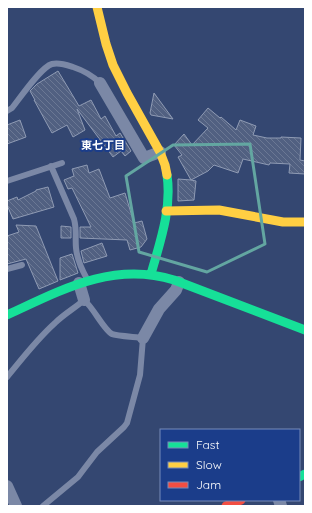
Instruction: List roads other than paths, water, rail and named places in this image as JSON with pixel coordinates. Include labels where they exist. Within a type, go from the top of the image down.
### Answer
[{"type":"street","points":[[97,7],[110,58],[127,94],[160,152],[168,177],[166,211],[151,274]]},
{"type":"street","points":[[100,83],[144,158],[160,152]]},
{"type":"street","points":[[166,211],[219,210],[283,222],[305,222]]},
{"type":"street","points":[[7,315],[83,282],[104,276],[135,273],[151,274],[179,282],[305,330]]},
{"type":"street","points":[[83,282],[84,300]]},
{"type":"street","points":[[143,338],[159,309],[176,290],[179,282]]},
{"type":"street","points":[[7,486],[16,506]]},
{"type":"street","points":[[226,506],[238,501]]},
{"type":"lane","points":[[7,111],[12,108],[36,78],[51,64],[65,64],[77,69],[100,83]]},
{"type":"lane","points":[[7,181],[62,163]]},
{"type":"lane","points":[[51,166],[74,219],[76,227],[76,250],[83,272],[83,282]]},
{"type":"lane","points":[[7,269],[22,265]]},
{"type":"lane","points":[[7,377],[54,323],[84,300],[89,304],[107,331],[112,334],[143,338],[140,375],[127,423],[97,452],[78,477],[43,506]]},
{"type":"district","name":"東七丁目","points":[[103,145]]}]
